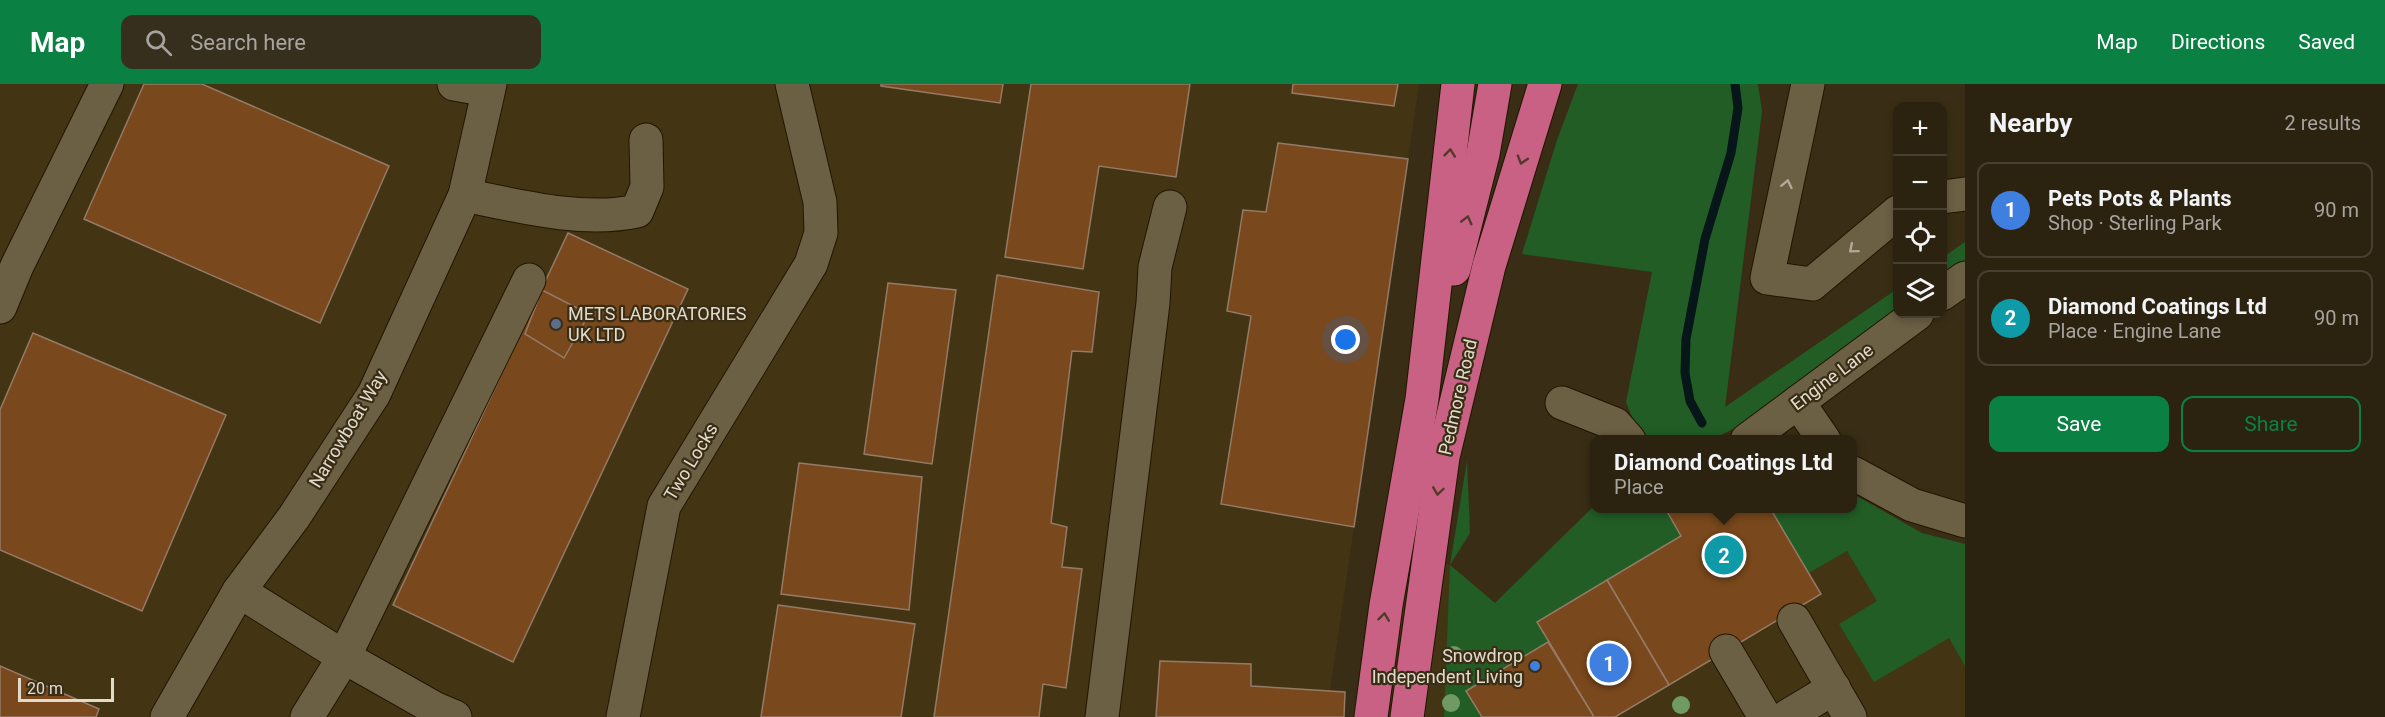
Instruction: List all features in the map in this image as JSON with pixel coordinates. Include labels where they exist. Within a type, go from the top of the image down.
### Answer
[{"type":"highway","name":"Pedmore Road","points":[[1371,717],[1386,605],[1422,399],[1458,84]]},
{"type":"highway","points":[[1422,399],[1483,154],[1495,84]]},
{"type":"highway","name":"Pedmore Road","points":[[1410,706],[1443,457],[1489,267],[1545,84]]},
{"type":"street","points":[[0,308],[17,266],[107,84]]},
{"type":"street","points":[[454,84],[489,87]]},
{"type":"street","name":"Two Locks","points":[[623,717],[664,506],[811,264],[821,233],[820,202],[792,84]]},
{"type":"street","points":[[1534,120],[1553,84]]},
{"type":"street","points":[[1808,84],[1767,279],[1812,284],[1893,216]]},
{"type":"street","name":"Narrowboat Way","points":[[167,717],[239,591],[294,517],[374,394],[465,195],[489,87]]},
{"type":"street","points":[[465,195],[538,210],[617,216],[637,211],[647,188],[646,140]]},
{"type":"street","points":[[1947,196],[1965,194]]},
{"type":"street","points":[[1102,717],[1154,303],[1155,267],[1170,207]]},
{"type":"street","points":[[1947,291],[1965,278]]},
{"type":"street","points":[[308,717],[344,657],[529,280]]},
{"type":"street","name":"Engine Lane","points":[[1754,435],[1912,318]]},
{"type":"street","points":[[1798,402],[1821,435]]},
{"type":"street","points":[[1562,403],[1622,432]]},
{"type":"street","points":[[1857,475],[1912,505],[1965,521]]},
{"type":"street","points":[[239,591],[344,657],[435,709],[455,717]]},
{"type":"street","points":[[1794,620],[1850,717]]},
{"type":"street","points":[[1726,651],[1765,717]]},
{"type":"street","points":[[1796,715],[1834,688]]},
{"type":"shaded area","points":[[0,84],[1419,84],[1326,717],[0,717]]},
{"type":"shaded area","points":[[1590,510],[1590,513],[1772,513],[1809,573],[1847,551],[1877,601],[1839,624],[1949,638],[1965,666],[1965,717],[1387,717],[1410,558],[1450,565],[1495,603]]},
{"type":"green space","points":[[1578,84],[1758,84],[1762,111],[1725,407],[1893,292],[1893,315],[1737,427],[1721,435],[1647,435],[1636,427],[1626,402],[1652,272],[1522,254],[1557,140]]},
{"type":"green space","points":[[1965,242],[1965,263],[1947,276],[1947,255]]},
{"type":"green space","points":[[1467,461],[1470,533],[1450,565]]},
{"type":"green space","points":[[1857,496],[1922,533],[1965,544],[1965,666],[1949,638],[1874,682],[1839,624],[1877,601],[1847,551],[1809,573],[1772,513],[1857,513]]},
{"type":"green space","points":[[1590,510],[1590,513],[1667,513],[1681,536],[1537,622],[1548,642],[1466,691],[1482,717],[1444,717],[1450,565],[1495,603]]},
{"type":"building","points":[[144,84],[202,84],[389,166],[320,323],[84,219]]},
{"type":"building","points":[[881,84],[1003,84],[1000,103],[881,86]]},
{"type":"building","points":[[1031,84],[1190,84],[1176,177],[1099,166],[1083,269],[1005,257]]},
{"type":"building","points":[[1293,84],[1398,84],[1394,106],[1292,93]]},
{"type":"building","points":[[1278,143],[1408,159],[1354,527],[1221,504],[1251,316],[1227,311],[1243,210],[1266,212]]},
{"type":"building","points":[[568,233],[688,289],[513,662],[393,605]]},
{"type":"building","points":[[997,275],[1099,292],[1092,352],[1072,351],[1051,523],[1067,527],[1062,567],[1082,569],[1066,688],[1043,684],[1039,717],[934,717]]},
{"type":"building","points":[[888,283],[956,290],[932,464],[864,454]]},
{"type":"building","name":"METS LABORATORIES UK LTD","points":[[542,290],[589,314],[564,358],[525,334]]},
{"type":"building","points":[[33,333],[226,415],[142,611],[0,550],[0,410]]},
{"type":"building","points":[[799,463],[922,477],[909,610],[781,594]]},
{"type":"building","points":[[1668,513],[1773,513],[1821,594],[1669,685],[1607,580],[1681,536]]},
{"type":"building","points":[[1607,580],[1669,685],[1615,717],[1594,717],[1537,622]]},
{"type":"building","points":[[778,605],[915,624],[901,717],[761,717]]},
{"type":"building","name":"Snowdrop Independent Living","points":[[1548,642],[1594,717],[1482,717],[1466,691]]},
{"type":"building","points":[[1160,661],[1251,664],[1251,686],[1345,692],[1344,717],[1156,717]]},
{"type":"building","points":[[0,666],[99,709],[96,717],[0,717]]},
{"type":"waterway","points":[[1702,423],[1690,401],[1685,373],[1686,339],[1705,239],[1731,153],[1738,108],[1735,84]]},
{"type":"place","name":"METS LABORATORIES UK LTD","points":[[556,324]]},
{"type":"place","name":"Diamond Coatings Ltd","points":[[1724,555]]},
{"type":"place","name":"Pets Pots & Plants","points":[[1609,663]]},
{"type":"place","name":"Snowdrop Independent Living","points":[[1535,666]]}]
